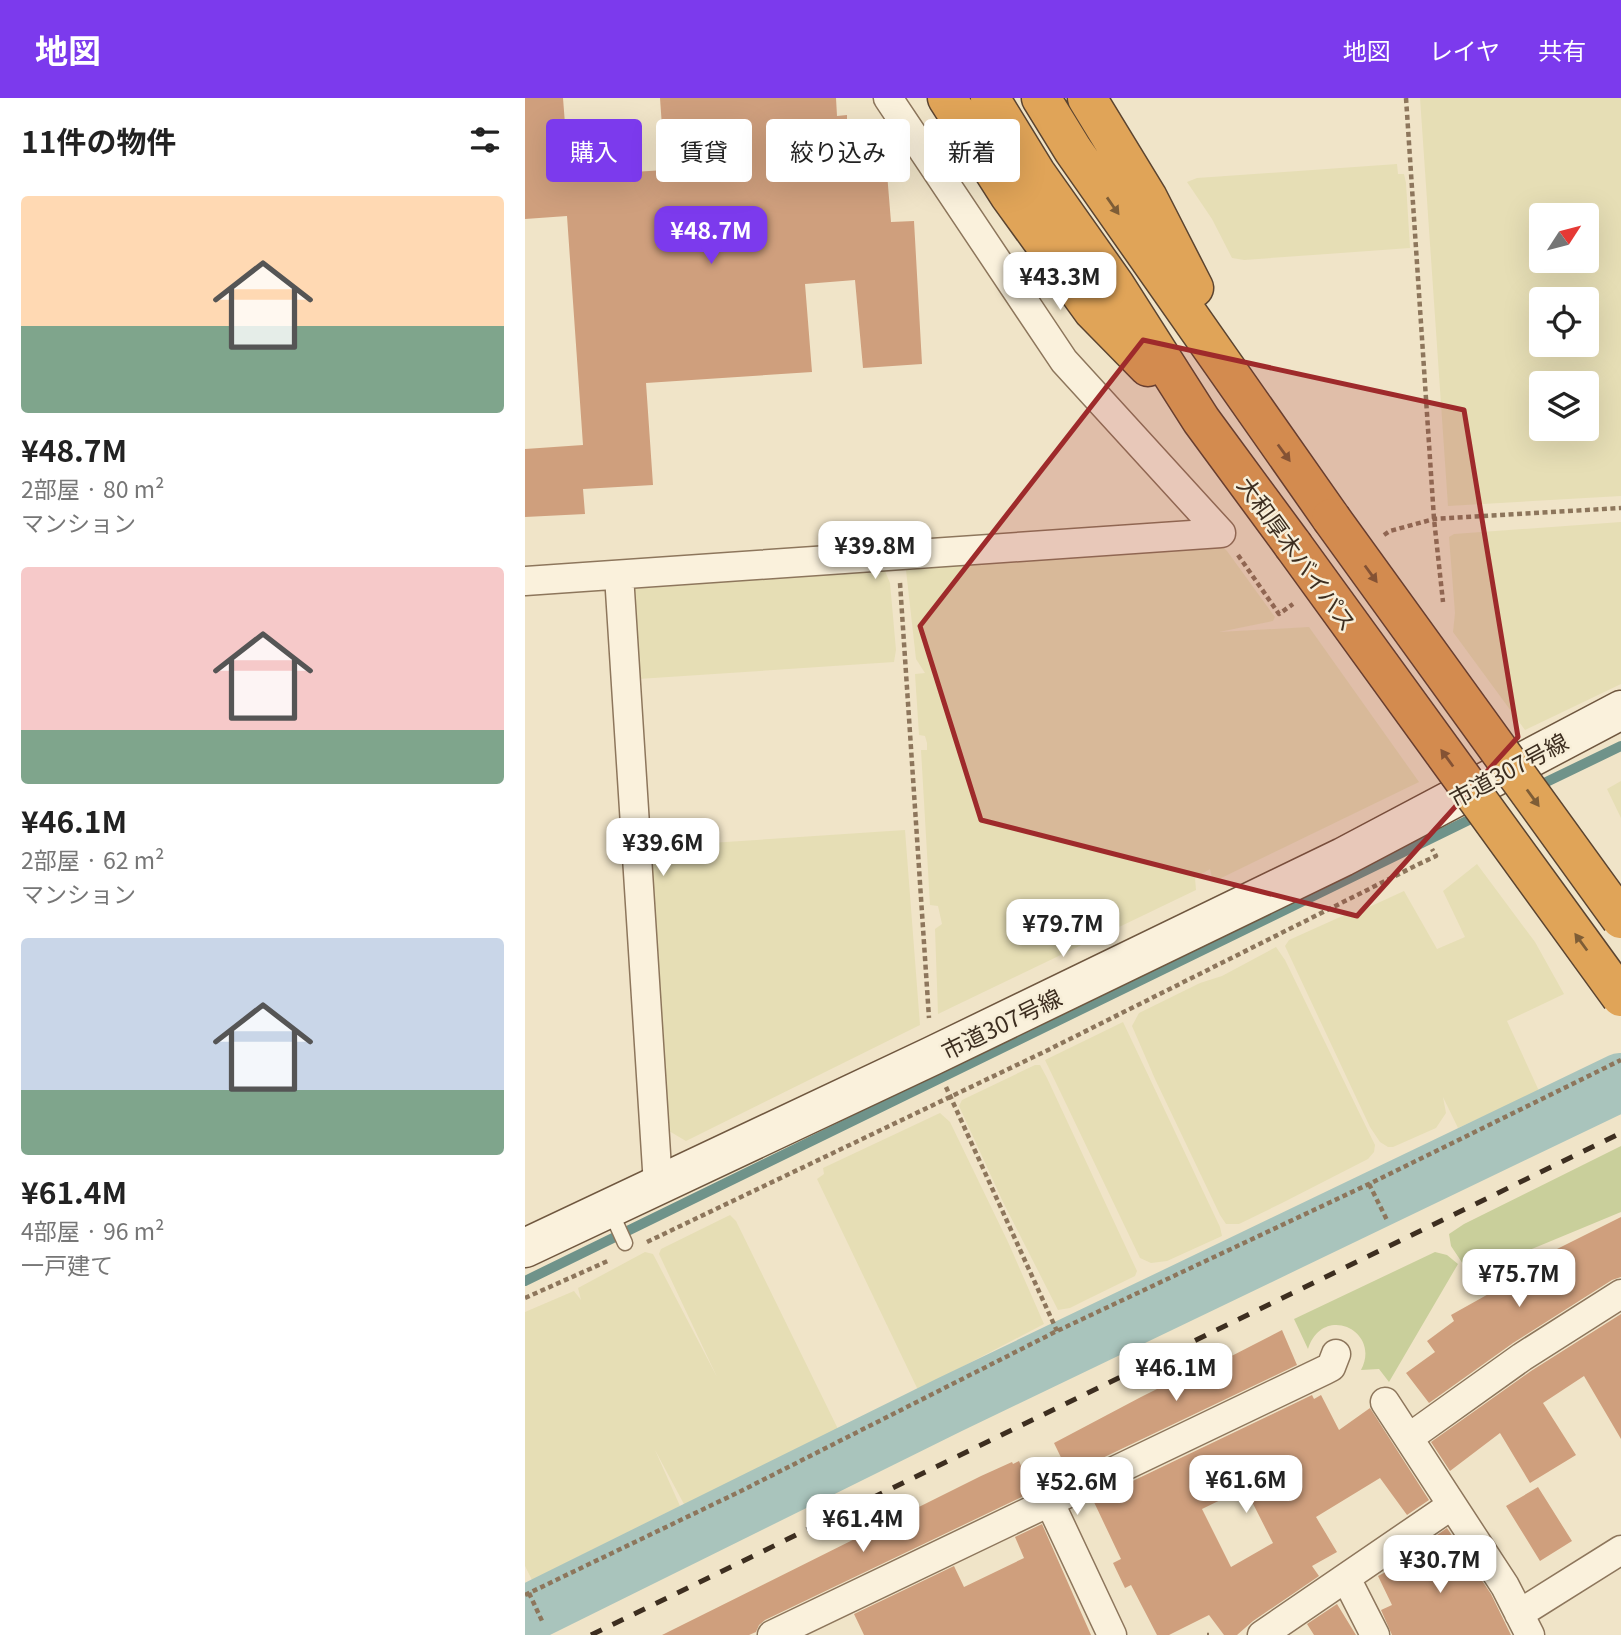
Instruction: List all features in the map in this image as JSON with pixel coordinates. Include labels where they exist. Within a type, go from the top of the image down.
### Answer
[{"type":"highway","points":[[947,98],[1009,195],[1093,311],[1201,420]]},
{"type":"highway","name":"大和厚木バイパス","points":[[990,98],[1036,173],[1115,285],[1201,420],[1621,997]]},
{"type":"highway","name":"大和厚木バイパス","points":[[1041,98],[1073,150],[1258,416],[1621,919]]},
{"type":"highway","points":[[1087,98],[1148,198],[1258,416]]},
{"type":"street","points":[[888,98],[1064,360],[1221,533]]},
{"type":"street","points":[[525,581],[1221,533]]},
{"type":"street","points":[[619,575],[658,1185]]},
{"type":"street","name":"市道307号線","points":[[525,1248],[613,1216],[658,1185],[1343,857],[1621,710]]},
{"type":"street","points":[[1410,1437],[1522,1357],[1621,1294]]},
{"type":"street","points":[[772,1635],[1325,1370],[1331,1367],[1336,1354]]},
{"type":"street","points":[[1385,1402],[1505,1586],[1524,1625],[1621,1550]]},
{"type":"street","points":[[1050,1503],[1112,1635]]},
{"type":"street","points":[[1262,1635],[1452,1505]]},
{"type":"street","points":[[1346,1578],[1375,1635]]},
{"type":"lane","points":[[613,1216],[633,1245]]},
{"type":"path","points":[[1406,98],[1434,519],[1443,601]]},
{"type":"path","points":[[1434,519],[1621,508]]},
{"type":"path","points":[[1221,533],[1279,614]]},
{"type":"path","points":[[898,554],[932,1056]]},
{"type":"path","points":[[633,1245],[950,1097],[1436,856]]},
{"type":"path","points":[[542,1621],[527,1594],[741,1491],[1057,1331],[1369,1184],[1621,1060]]},
{"type":"path","points":[[947,1090],[1057,1331]]},
{"type":"path","points":[[1369,1184],[1388,1222]]},
{"type":"path","points":[[525,1298],[617,1257]]},
{"type":"highlighted area","points":[[1143,340],[1464,410],[1518,737],[1357,916],[981,820],[920,626]]},
{"type":"shaded area","points":[[1420,98],[1621,98],[1621,496],[1448,506]]},
{"type":"shaded area","points":[[1397,164],[1398,174],[1404,174],[1406,183],[1410,248],[1244,260],[1232,258],[1212,219],[1187,182],[1197,178]]},
{"type":"shaded area","points":[[1621,522],[1621,684],[1525,730],[1453,632],[1455,613],[1449,537],[1454,534]]},
{"type":"shaded area","points":[[1217,546],[1227,551],[1275,617],[1273,621],[1219,632],[1309,627],[1419,782],[1213,882],[1210,869],[1195,878],[1196,890],[938,1014],[935,929],[942,924],[938,906],[930,905],[921,750],[927,750],[927,743],[925,736],[919,735],[915,674],[925,673],[916,659],[906,570]]},
{"type":"shaded area","points":[[885,571],[890,583],[896,650],[894,662],[638,679],[632,589]]},
{"type":"shaded area","points":[[1621,781],[1621,818],[1607,789]]},
{"type":"shaded area","points":[[905,830],[920,1025],[686,1141],[669,1131],[650,847]]},
{"type":"shaded area","points":[[1477,864],[1535,942],[1564,994],[1507,1021],[1539,1091],[1458,1128],[1443,1097],[1446,1113],[1436,1128],[1388,1147],[1380,1142],[1370,1127],[1285,946],[1289,940],[1404,891],[1437,949],[1465,937],[1443,891]]},
{"type":"shaded area","points":[[1276,947],[1285,960],[1375,1145],[1374,1152],[1368,1159],[1239,1224],[1226,1224],[1132,1026],[1139,1013],[1200,983],[1222,976]]},
{"type":"shaded area","points":[[1123,1022],[1222,1236],[1167,1261],[1151,1263],[1140,1258],[1045,1060]]},
{"type":"shaded area","points":[[1040,1065],[1047,1078],[1137,1271],[1135,1276],[1070,1308],[1058,1310],[1003,1202],[959,1106],[962,1100]]},
{"type":"shaded area","points":[[940,1113],[950,1122],[1044,1324],[918,1390],[817,1179],[824,1174],[823,1168]]},
{"type":"shaded area","points":[[730,1215],[736,1221],[838,1429],[685,1506],[655,1450],[680,1506],[532,1580],[525,1566],[525,1312],[574,1291],[581,1300],[578,1288],[645,1252],[653,1254],[717,1377],[659,1254],[661,1249]]},
{"type":"green space","points":[[1621,1146],[1621,1212],[1527,1251],[1490,1283],[1479,1288],[1451,1246],[1449,1234]]},
{"type":"green space","points":[[1435,1252],[1447,1255],[1458,1264],[1389,1382],[1379,1369],[1361,1370],[1365,1356],[1364,1343],[1348,1327],[1325,1327],[1315,1335],[1308,1349],[1294,1319]]},
{"type":"building","points":[[525,98],[563,98],[565,119],[546,119],[546,182],[642,182],[642,171],[656,171],[656,182],[752,182],[752,119],[661,119],[660,98],[836,98],[837,116],[847,115],[847,119],[766,119],[766,182],[888,182],[891,222],[914,221],[922,364],[863,368],[855,280],[805,284],[812,372],[646,383],[653,485],[583,489],[585,514],[525,517],[525,449],[583,445],[567,216],[525,219]]},
{"type":"building","points":[[1621,1217],[1621,1277],[1612,1280],[1513,1343],[1429,1403],[1406,1373],[1435,1352],[1427,1341],[1454,1321],[1451,1315],[1553,1258],[1551,1252]]},
{"type":"building","points":[[1621,1314],[1621,1439],[1584,1376],[1543,1403],[1576,1455],[1530,1483],[1500,1433],[1450,1471],[1431,1442],[1531,1371]]},
{"type":"building","points":[[1282,1330],[1297,1365],[1069,1474],[1054,1443],[1173,1381],[1175,1385]]},
{"type":"building","points":[[1312,1395],[1314,1399],[1321,1395],[1339,1430],[1370,1408],[1429,1500],[1407,1515],[1380,1478],[1316,1517],[1337,1552],[1312,1566],[1319,1576],[1237,1635],[1224,1635],[1209,1615],[1169,1635],[1157,1635],[1131,1585],[1125,1588],[1113,1563],[1121,1559],[1093,1500]],"holes":[[[1245,1488],[1273,1543],[1231,1567],[1202,1509]]]},
{"type":"building","points":[[1019,1461],[1032,1492],[765,1620],[756,1632],[749,1635],[662,1635],[981,1476]]},
{"type":"building","points":[[1538,1487],[1572,1541],[1540,1561],[1506,1506]]},
{"type":"building","points":[[1042,1524],[1091,1635],[864,1635],[854,1614],[954,1566],[964,1587],[1024,1558],[1015,1537]]},
{"type":"building","points":[[1447,1528],[1491,1594],[1511,1635],[1392,1635],[1381,1610],[1392,1605],[1378,1576],[1431,1548],[1427,1542]]},
{"type":"building","points":[[1337,1604],[1356,1635],[1314,1635],[1307,1624]]},
{"type":"waterway","points":[[1536,787],[1621,746]]},
{"type":"waterway","points":[[525,1281],[1479,815]]},
{"type":"waterway","points":[[525,1615],[949,1405],[1621,1082]]},
{"type":"railway","points":[[591,1635],[1621,1133]]}]
